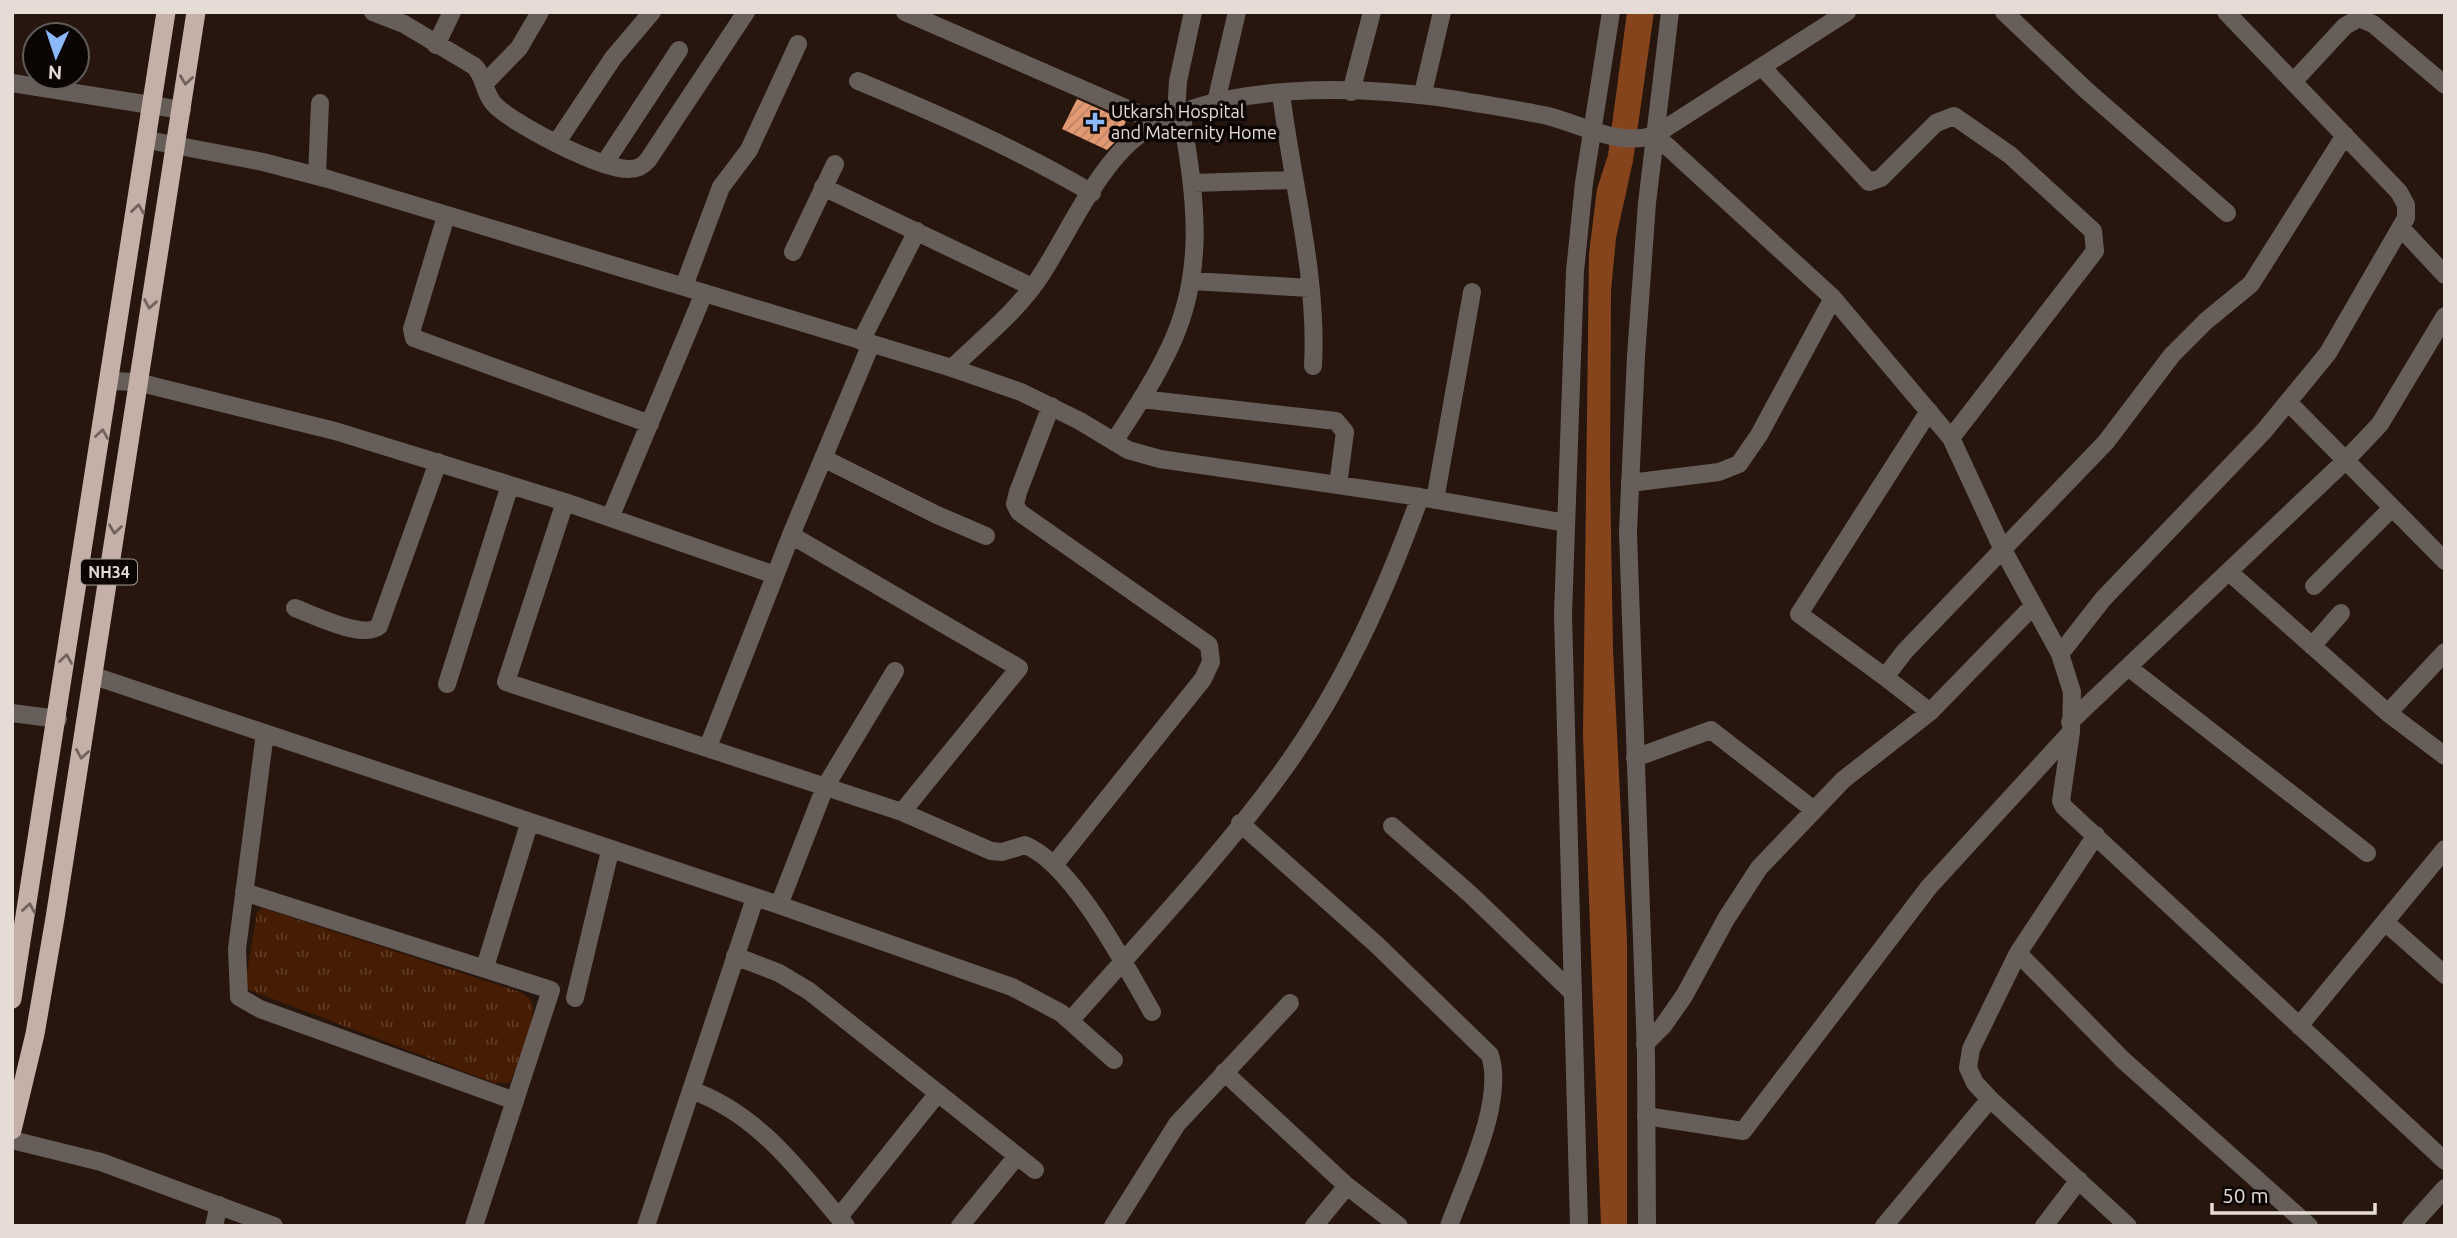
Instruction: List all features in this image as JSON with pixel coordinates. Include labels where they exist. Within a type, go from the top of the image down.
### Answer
[{"type":"highway","name":"NH34","points":[[12,999],[58,719],[166,12]]},
{"type":"highway","name":"NH34","points":[[12,1130],[35,1034],[94,676],[137,382],[178,144],[195,12]]},
{"type":"street","points":[[373,12],[404,24],[474,66],[489,97],[503,111],[557,142],[604,164],[627,169],[643,165],[746,12]]},
{"type":"street","points":[[436,45],[452,12]]},
{"type":"street","points":[[484,84],[519,48],[540,12]]},
{"type":"street","points":[[557,142],[613,58],[652,12]]},
{"type":"street","points":[[905,12],[1137,113],[1153,125]]},
{"type":"street","points":[[1115,442],[1165,358],[1181,320],[1192,281],[1196,217],[1179,113],[1178,81],[1193,12]]},
{"type":"street","points":[[1216,102],[1237,12]]},
{"type":"street","points":[[1351,92],[1372,12]]},
{"type":"street","points":[[1423,93],[1442,12]]},
{"type":"street","points":[[1579,1226],[1563,614],[1575,271],[1597,134],[1611,12]]},
{"type":"street","points":[[1647,1226],[1645,1044],[1628,532],[1649,136],[1670,12]]},
{"type":"street","points":[[952,368],[1032,287],[1123,149],[1153,125],[1179,113],[1216,102],[1281,93],[1423,93],[1549,116],[1597,134],[1649,136],[1847,12]]},
{"type":"street","points":[[2004,12],[2086,90],[2227,213]]},
{"type":"street","points":[[2060,654],[2103,599],[2288,402],[2328,353],[2406,218],[2406,205],[2399,192],[2226,12]]},
{"type":"street","points":[[2293,82],[2345,26],[2359,18],[2371,16],[2445,85]]},
{"type":"street","points":[[684,286],[721,187],[749,150],[798,44]]},
{"type":"street","points":[[604,164],[679,50]]},
{"type":"street","points":[[1762,66],[1869,182],[1881,178],[1936,123],[1954,116],[2010,155],[2093,231],[2095,251],[1951,438]]},
{"type":"street","points":[[858,81],[942,115],[1042,164],[1092,193]]},
{"type":"street","points":[[12,83],[182,110]]},
{"type":"street","points":[[1281,93],[1310,288],[1313,366]]},
{"type":"street","points":[[317,176],[320,103]]},
{"type":"street","points":[[1885,677],[1905,651],[2106,442],[2172,355],[2206,321],[2251,284],[2344,135]]},
{"type":"street","points":[[1649,136],[1833,298],[1951,438],[2002,548],[2060,654],[2072,692],[2061,801],[2064,807],[2445,1161]]},
{"type":"street","points":[[148,140],[178,144],[317,176],[952,368],[1021,392],[1128,450],[1160,459],[1428,499],[1566,523]]},
{"type":"street","points":[[793,252],[835,164]]},
{"type":"street","points":[[1192,183],[1292,180]]},
{"type":"street","points":[[824,187],[1032,287]]},
{"type":"street","points":[[446,216],[412,329],[414,338],[650,424]]},
{"type":"street","points":[[2401,228],[2445,275]]},
{"type":"street","points":[[708,747],[866,343],[917,231]]},
{"type":"street","points":[[1192,281],[1310,288]]},
{"type":"street","points":[[1070,1021],[1278,776],[1342,675],[1428,499],[1472,292]]},
{"type":"street","points":[[610,518],[704,293]]},
{"type":"street","points":[[1630,483],[1719,472],[1739,464],[1759,436],[1833,298]]},
{"type":"street","points":[[1646,1116],[1743,1131],[1929,887],[2070,727],[2128,667],[2345,461],[2380,424],[2445,316]]},
{"type":"street","points":[[110,381],[137,382],[335,431],[565,502],[775,575]]},
{"type":"street","points":[[1141,399],[1336,421],[1345,432],[1339,485]]},
{"type":"street","points":[[2288,402],[2445,561]]},
{"type":"street","points":[[1051,406],[1018,492],[1015,504],[1019,512],[1209,645],[1212,656],[1203,679],[1054,864]]},
{"type":"street","points":[[1929,411],[1799,614],[1930,712]]},
{"type":"street","points":[[823,458],[937,515],[986,536]]},
{"type":"street","points":[[295,608],[354,629],[369,631],[379,626],[438,462]]},
{"type":"street","points":[[447,684],[510,485]]},
{"type":"street","points":[[565,502],[506,682],[902,812],[991,851],[1002,852],[1025,845],[1037,850],[1054,864],[1090,910],[1152,1012]]},
{"type":"street","points":[[2314,586],[2391,509]]},
{"type":"street","points":[[791,536],[1019,668],[902,812]]},
{"type":"street","points":[[2228,572],[2388,713],[2445,756]]},
{"type":"street","points":[[1645,1044],[1663,1026],[1684,996],[1726,919],[1759,868],[1843,780],[1930,712],[2033,606]]},
{"type":"street","points":[[2312,646],[2341,613]]},
{"type":"street","points":[[2388,713],[2445,652]]},
{"type":"street","points":[[2128,667],[2367,853]]},
{"type":"street","points":[[779,905],[825,788],[895,671]]},
{"type":"street","points":[[94,676],[529,824],[779,905],[1012,987],[1070,1021],[1114,1060]]},
{"type":"street","points":[[12,713],[58,719]]},
{"type":"street","points":[[1635,758],[1711,730],[1814,810]]},
{"type":"street","points":[[265,733],[237,949],[239,997],[260,1009],[515,1101]]},
{"type":"street","points":[[1240,823],[1377,946],[1490,1055],[1495,1080],[1492,1106],[1449,1226]]},
{"type":"street","points":[[485,967],[529,824]]},
{"type":"street","points":[[1392,826],[1470,894],[1571,991]]},
{"type":"street","points":[[2096,835],[2018,953],[1969,1060],[1971,1076],[1990,1099],[2128,1226]]},
{"type":"street","points":[[2300,1026],[2445,849]]},
{"type":"street","points":[[575,998],[610,851]]},
{"type":"street","points":[[244,892],[551,990],[474,1226]]},
{"type":"street","points":[[646,1226],[755,898]]},
{"type":"street","points":[[2385,922],[2445,975]]},
{"type":"street","points":[[2018,953],[2123,1060],[2309,1226]]},
{"type":"street","points":[[735,956],[779,973],[809,991],[1035,1170]]},
{"type":"street","points":[[1113,1226],[1177,1124],[1290,1003]]},
{"type":"street","points":[[1224,1072],[1347,1186],[1399,1226]]},
{"type":"street","points":[[691,1090],[734,1108],[774,1144],[842,1222],[938,1093]]},
{"type":"street","points":[[1884,1226],[1990,1099]]},
{"type":"street","points":[[12,1140],[101,1162],[274,1226]]},
{"type":"street","points":[[960,1226],[1017,1156]]},
{"type":"street","points":[[2043,1226],[2079,1180]]},
{"type":"street","points":[[1314,1226],[1347,1186]]},
{"type":"street","points":[[2411,1226],[2445,1188]]},
{"type":"street","points":[[214,1226],[219,1205]]},
{"type":"green space","points":[[262,908],[527,996],[532,1003],[532,1018],[510,1083],[494,1083],[247,989],[246,978],[257,912]]},
{"type":"shaded area","points":[[1627,12],[1654,12],[1633,161],[1616,238],[1611,291],[1613,650],[1627,941],[1627,1226],[1601,1226],[1583,735],[1589,254],[1597,189],[1608,155]]},
{"type":"building","points":[[1077,99],[1126,121],[1118,139],[1107,150],[1062,129]]},
{"type":"place","name":"Utkarsh Hospital and Maternity Home","points":[[1095,122]]}]
